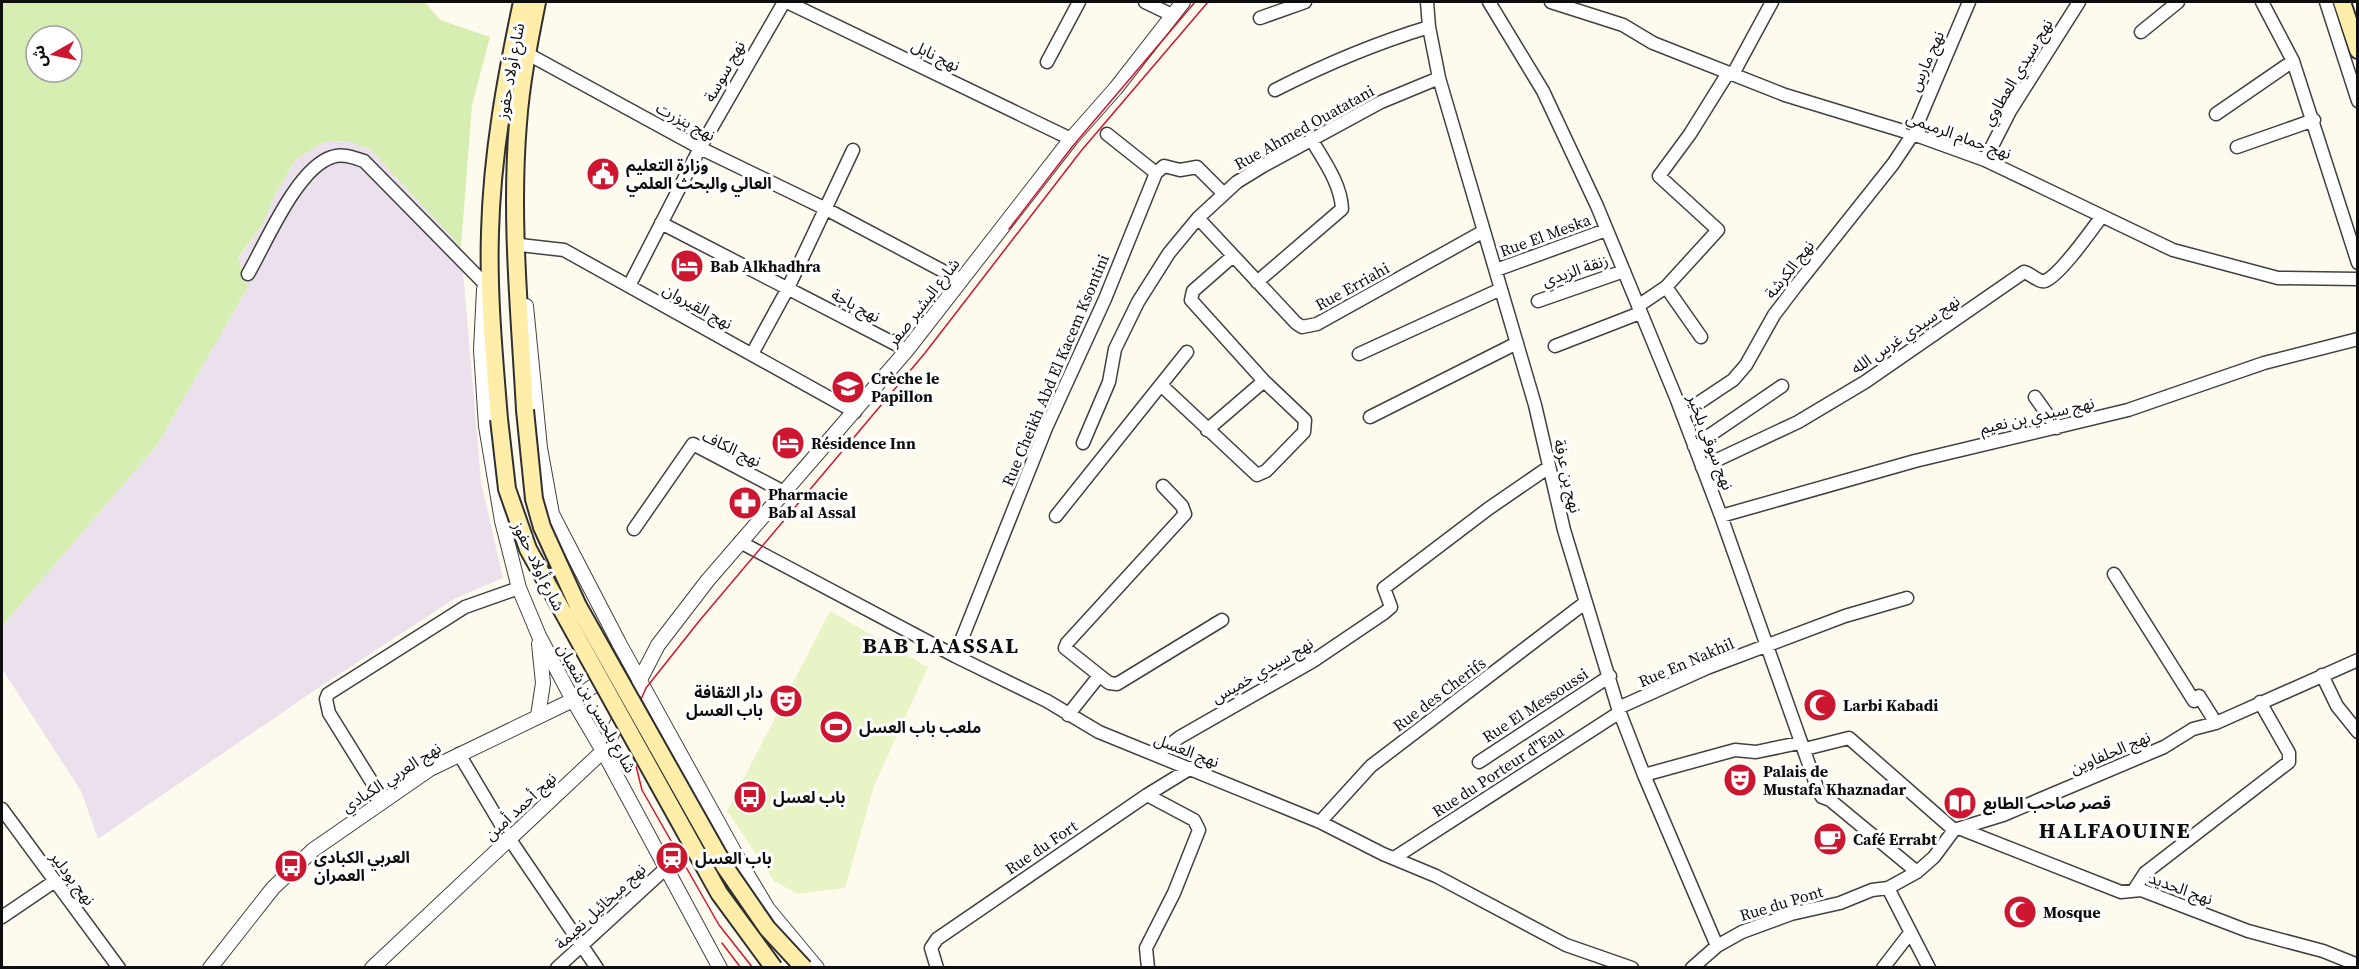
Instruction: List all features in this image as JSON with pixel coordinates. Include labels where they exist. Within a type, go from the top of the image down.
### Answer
[{"type":"main road","name":"شارع أولاد حفوز","points":[[522,2],[500,126],[490,233],[493,340],[507,489],[528,549],[719,893],[774,968]]},
{"type":"main road","name":"شارع أولاد حفوز","points":[[537,2],[526,53],[518,124],[515,224],[525,410],[534,499],[539,518],[578,606],[725,867],[766,928],[804,968]]},
{"type":"main road","points":[[2342,2],[2358,50]]},
{"type":"street","name":"نهج نابل","points":[[785,2],[1071,139]]},
{"type":"street","name":"نهج سوسة","points":[[628,286],[700,148],[785,2]]},
{"type":"street","points":[[1047,62],[1079,2]]},
{"type":"street","points":[[1145,2],[1172,15]]},
{"type":"street","name":"شارع البشير صفر","points":[[658,645],[740,542],[907,350],[1071,139],[1116,88],[1183,2]]},
{"type":"street","points":[[1260,18],[1305,2]]},
{"type":"street","name":"نهج بن عرفة","points":[[1427,2],[1429,27],[1439,78],[1517,343],[1586,602],[1619,710],[1644,775],[1717,946]]},
{"type":"street","name":"نهج سوقي بلخير","points":[[1489,2],[1544,91],[1624,271],[1721,516],[1766,648],[1822,797],[1830,800],[1917,872]]},
{"type":"street","name":"نهج حمام الرميمي","points":[[1551,2],[1623,25],[1653,43],[1785,95],[1913,134],[1985,160],[2173,250],[2270,277],[2320,281],[2358,279]]},
{"type":"street","points":[[1555,346],[1639,310],[1666,287],[1718,230],[1659,176],[1730,74],[1772,2]]},
{"type":"street","name":"نهج مارس","points":[[1913,134],[1969,2]]},
{"type":"street","name":"نهج سيدي العطاوي","points":[[1985,160],[2010,111],[2079,2]]},
{"type":"street","points":[[2141,32],[2178,2]]},
{"type":"street","points":[[2262,2],[2293,61],[2358,263]]},
{"type":"street","points":[[2326,2],[2358,101]]},
{"type":"street","points":[[1275,90],[1310,72],[1394,38],[1429,27]]},
{"type":"street","name":"نهج بنزرت","points":[[526,53],[700,148],[826,209],[960,280]]},
{"type":"street","points":[[2216,114],[2293,61]]},
{"type":"street","name":"Rue Ahmed Ouatatani","points":[[1083,443],[1109,382],[1115,349],[1138,302],[1169,253],[1198,218],[1223,193],[1263,166],[1381,102],[1439,78]]},
{"type":"street","points":[[2237,147],[2313,120]]},
{"type":"street","points":[[1107,134],[1156,173],[1164,166],[1180,170],[1197,167],[1223,193]]},
{"type":"street","name":"نهج الكرشة","points":[[1682,414],[1733,380],[1746,365],[1774,315],[1893,164],[1913,134]]},
{"type":"street","points":[[1257,282],[1342,209],[1340,195],[1332,176],[1311,139]]},
{"type":"street","points":[[752,354],[788,288],[854,150]]},
{"type":"street","points":[[248,274],[309,172],[334,156],[347,155],[364,161],[485,284]]},
{"type":"street","name":"Rue Cheikh Abd El Kacem Ksontini","points":[[955,656],[1046,428],[1105,299],[1156,173]]},
{"type":"street","name":"نهج سيدي غرس الله","points":[[1702,467],[1798,422],[1865,382],[2024,272],[2040,281],[2046,281],[2063,265],[2102,216]]},
{"type":"street","name":"Rue Erriahi","points":[[1198,218],[1302,327],[1312,326],[1484,231]]},
{"type":"street","name":"نهج باجة","points":[[662,223],[907,350]]},
{"type":"street","name":"شارع أولاد حفوز","points":[[515,224],[520,245],[540,448],[552,514],[741,864],[768,909],[817,968]]},
{"type":"street","name":"Rue El Meska","points":[[1496,270],[1606,230]]},
{"type":"street","name":"شارع بلحسن بن شعبان","points":[[490,233],[481,350],[486,426],[502,521],[519,588],[538,636],[603,751],[665,869],[681,893],[720,968]]},
{"type":"street","name":"نهج القيروان","points":[[520,245],[564,250],[855,412]]},
{"type":"street","points":[[1161,385],[1252,473],[1257,475],[1266,471],[1306,427],[1305,420],[1264,381],[1191,300],[1193,291],[1233,256]]},
{"type":"street","name":"زنقة الزيدي","points":[[1538,301],[1624,271]]},
{"type":"street","points":[[1666,287],[1701,338]]},
{"type":"street","points":[[1359,354],[1501,289]]},
{"type":"street","name":"نهج سيدي بن نعيم","points":[[1721,516],[1862,475],[2154,403],[2264,363],[2358,339]]},
{"type":"street","points":[[1370,417],[1517,343]]},
{"type":"street","points":[[1056,516],[1187,352]]},
{"type":"street","points":[[1207,430],[1264,381]]},
{"type":"street","points":[[1694,446],[1782,386]]},
{"type":"street","points":[[2035,397],[2057,428]]},
{"type":"street","name":"نهج الكاف","points":[[634,529],[693,444],[784,492]]},
{"type":"street","name":"نهج سيدي خميس","points":[[1156,755],[1180,736],[1313,660],[1384,613],[1391,607],[1391,603],[1384,590],[1488,508],[1549,467]]},
{"type":"street","points":[[1163,486],[1182,506],[1185,514],[1065,646],[1066,651],[1109,683],[1122,682],[1222,620]]},
{"type":"street","name":"نهج العسل","points":[[740,542],[955,656],[1047,701],[1099,732],[1320,822],[1436,876],[1566,945],[1632,968]]},
{"type":"street","points":[[2114,574],[2194,701],[2199,696],[2216,723]]},
{"type":"street","points":[[383,800],[329,713],[327,694],[465,607],[519,588]]},
{"type":"street","name":"Rue En Nakhil","points":[[1619,710],[1707,668],[1766,648],[1845,615],[1907,598]]},
{"type":"street","name":"Rue des Cherifs","points":[[1320,822],[1371,766],[1586,602]]},
{"type":"street","points":[[538,636],[543,683],[538,716]]},
{"type":"street","name":"نهج العربي الكبادي","points":[[210,968],[280,881],[313,850],[383,800],[459,754],[573,700],[658,645]]},
{"type":"street","name":"نهج أحمد أمين","points":[[372,968],[603,751],[658,645]]},
{"type":"street","name":"نهج الحلفاوين","points":[[1957,830],[2003,815],[2164,747],[2193,729],[2216,723],[2358,660]]},
{"type":"street","points":[[2322,675],[2337,706],[2358,732]]},
{"type":"street","points":[[1068,715],[1099,676]]},
{"type":"street","name":"Rue El Messoussi","points":[[1479,762],[1610,676]]},
{"type":"street","points":[[2134,890],[2145,873],[2289,762],[2289,753],[2260,702]]},
{"type":"street","name":"Rue du Porteur d\"Eau","points":[[1394,858],[1619,710]]},
{"type":"street","name":"نهج الحديد","points":[[1802,746],[1849,738],[1957,830],[2121,892],[2141,890],[2248,930],[2323,951],[2358,965]]},
{"type":"street","points":[[1644,775],[1735,750],[1756,752],[1802,746]]},
{"type":"street","points":[[459,754],[509,838],[597,968]]},
{"type":"street","name":"Rue du Fort","points":[[937,968],[931,948],[937,939],[1147,795],[1191,768]]},
{"type":"street","points":[[1147,795],[1194,820],[1199,830],[1178,883],[1146,948],[1148,968]]},
{"type":"street","name":"نهج بودلير","points":[[2,809],[113,966]]},
{"type":"street","points":[[1929,968],[1888,888],[1917,872],[1934,857],[1957,830]]},
{"type":"street","name":"نهج ميخائيل نعيمة","points":[[557,968],[665,869]]},
{"type":"street","points":[[2,916],[55,881]]},
{"type":"street","name":"Rue du Pont","points":[[1692,968],[1717,946],[1742,932],[1791,914],[1840,903],[1872,890],[1888,888]]},
{"type":"street","points":[[1883,968],[1910,933]]},
{"type":"shaded area","points":[[347,141],[370,149],[461,247],[481,482],[503,578],[454,599],[318,688],[98,839],[81,791],[2,669],[2,626],[157,445],[248,287],[238,259],[262,225],[275,195],[295,160],[324,142]]},
{"type":"green space","points":[[2,2],[425,2],[440,20],[490,37],[472,105],[461,247],[370,149],[347,141],[324,142],[295,160],[275,195],[262,225],[238,258],[248,287],[157,445],[2,626]]},
{"type":"green space","name":"ملعب باب العسل","points":[[830,611],[928,667],[874,786],[845,888],[798,894],[774,881],[727,811]]},
{"type":"tram line","points":[[1009,229],[1072,147],[1195,2]]},
{"type":"tram line","points":[[753,968],[719,925],[642,790],[633,754],[633,718],[646,688],[700,620],[925,353],[1081,151],[1208,2]]},
{"type":"tram line","points":[[722,943],[741,968]]},
{"type":"place","name":"وزارة التعليم العالي والبحث العلمي","points":[[603,174]]},
{"type":"place","name":"Bab Alkhadhra","points":[[687,266]]},
{"type":"place","name":"Crèche le Papillon","points":[[848,387]]},
{"type":"place","name":"Résidence Inn","points":[[788,443]]},
{"type":"place","name":"Pharmacie Bab al Assal","points":[[745,503]]},
{"type":"place","name":"دار الثقافة باب العسل","points":[[786,701]]},
{"type":"place","name":"Larbi Kabadi","points":[[1820,705]]},
{"type":"place","name":"ملعب باب العسل","points":[[836,727]]},
{"type":"place","name":"Palais de Mustafa Khaznadar","points":[[1740,780]]},
{"type":"place","name":"باب لعسل","points":[[750,797]]},
{"type":"place","name":"قصر صاحب الطابع","points":[[1960,803]]},
{"type":"place","name":"Café Errabt","points":[[1830,839]]},
{"type":"place","name":"باب العسل","points":[[672,858]]},
{"type":"place","name":"العربي الكبادي العمران","points":[[291,866]]},
{"type":"place","name":"Mosque","points":[[2020,912]]},
{"type":"district","name":"BAB LAASSAL","points":[[941,645]]},
{"type":"district","name":"HALFAOUINE","points":[[2115,830]]}]
